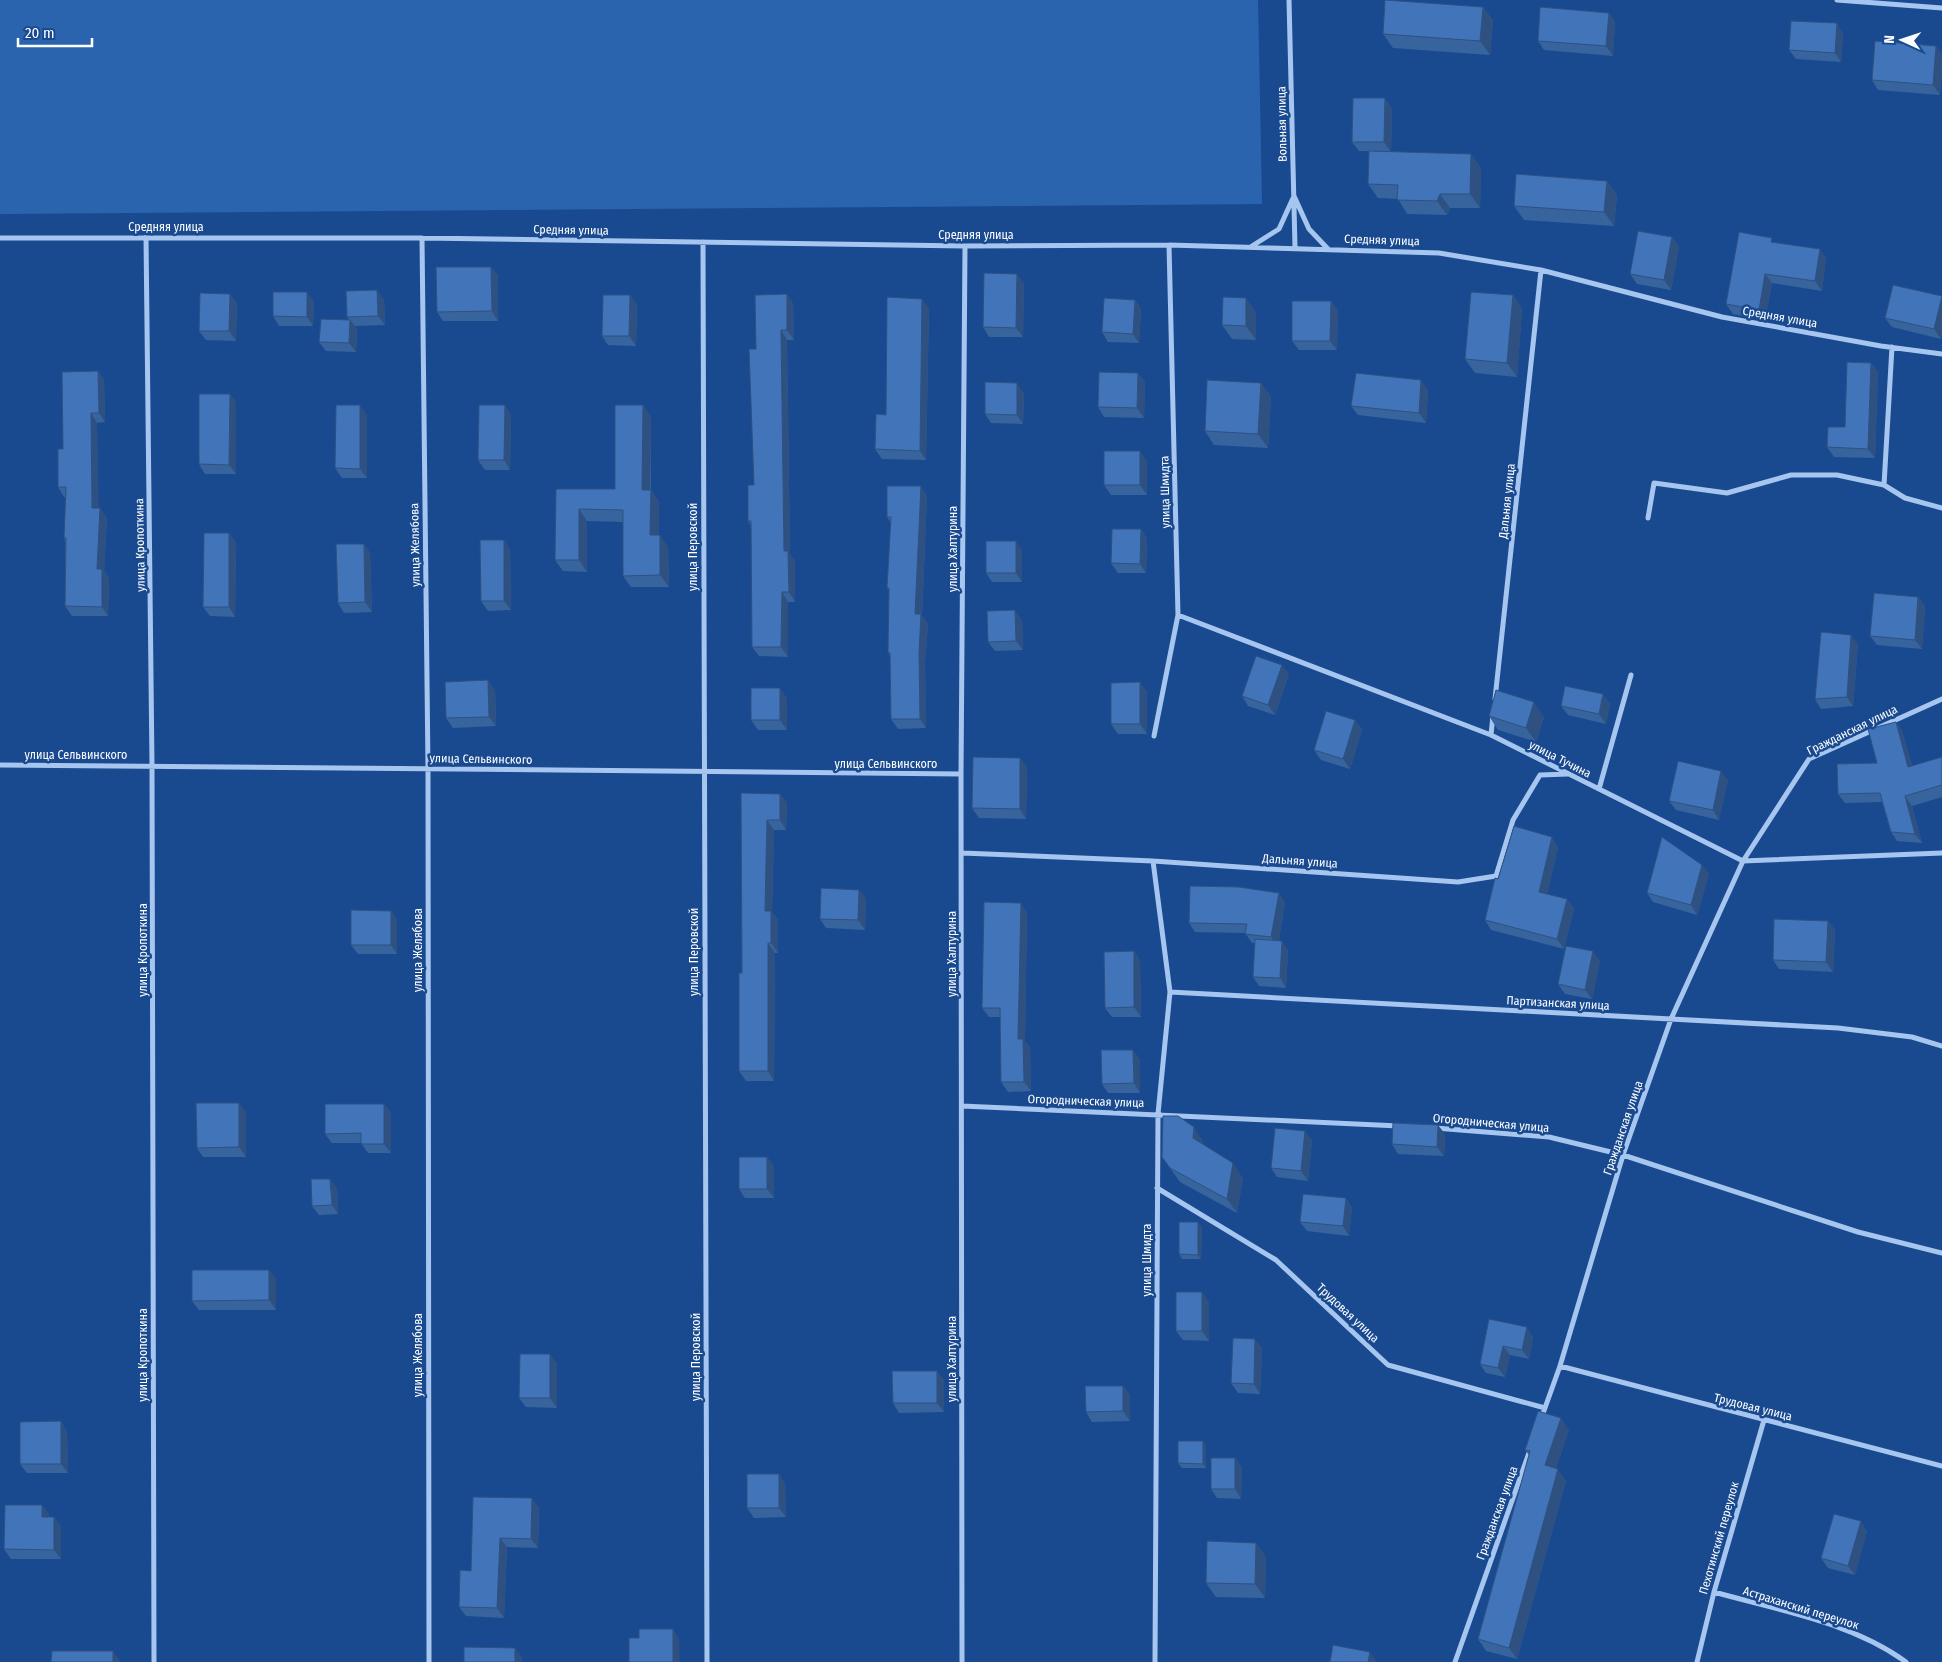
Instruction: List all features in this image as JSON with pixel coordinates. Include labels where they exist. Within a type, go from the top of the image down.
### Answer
[{"type":"street","name":"Вольная улица","points":[[1289,0],[1295,247]]},
{"type":"street","points":[[1837,0],[1942,8]]},
{"type":"street","points":[[1252,246],[1280,229],[1294,196]]},
{"type":"street","points":[[1294,196],[1309,229],[1328,248]]},
{"type":"street","name":"улица Кропоткина","points":[[146,237],[152,765],[154,1662]]},
{"type":"street","name":"Средняя улица","points":[[0,238],[422,238],[965,246],[1169,244],[1439,253],[1541,270],[1722,317],[1942,354]]},
{"type":"street","name":"улица Желябова","points":[[422,238],[428,768],[428,1662]]},
{"type":"street","name":"улица Перовской","points":[[703,242],[706,1662]]},
{"type":"street","name":"улица Шмидта","points":[[1154,736],[1178,614],[1169,244]]},
{"type":"street","name":"улица Халтурина","points":[[962,1662],[961,774],[965,246]]},
{"type":"street","name":"Дальняя улица","points":[[1491,735],[1541,270]]},
{"type":"street","points":[[1884,485],[1892,347]]},
{"type":"street","points":[[1648,518],[1654,483],[1727,493],[1791,475],[1837,475],[1884,485],[1905,498],[1942,508]]},
{"type":"street","name":"улица Тучина","points":[[1178,614],[1491,735],[1743,861],[1942,853]]},
{"type":"street","points":[[1599,789],[1631,675]]},
{"type":"street","name":"Гражданская улица","points":[[1539,1427],[1560,1366],[1623,1155],[1671,1019],[1743,861],[1809,759],[1942,699]]},
{"type":"street","name":"улица Сельвинского","points":[[0,765],[961,774]]},
{"type":"street","name":"Дальняя улица","points":[[962,853],[1153,861],[1458,882],[1496,876],[1512,820],[1540,775],[1569,774]]},
{"type":"street","name":"улица Шмидта","points":[[1153,861],[1170,992],[1158,1114],[1154,1662]]},
{"type":"street","name":"Партизанская улица","points":[[1170,992],[1838,1028],[1912,1037],[1942,1046]]},
{"type":"street","name":"Огородническая улица","points":[[962,1106],[1406,1126]]},
{"type":"street","name":"Огородническая улица","points":[[1426,1127],[1486,1130],[1549,1137],[1623,1155],[1858,1232],[1942,1253]]},
{"type":"street","name":"Трудовая улица","points":[[1157,1188],[1276,1260],[1388,1364],[1545,1408]]},
{"type":"street","name":"Трудовая улица","points":[[1560,1366],[1942,1466]]},
{"type":"street","name":"Пехотинский переулок","points":[[1697,1662],[1714,1592],[1764,1420]]},
{"type":"street","name":"Гражданская улица","points":[[1456,1662],[1532,1446]]},
{"type":"street","name":"Астраханский переулок","points":[[1714,1592],[1837,1627],[1883,1646],[1906,1662]]},
{"type":"shaded area","points":[[0,0],[1258,0],[1262,204],[0,214]]},
{"type":"building","points":[[1385,0],[1483,7],[1480,41],[1383,34]]},
{"type":"building","points":[[1540,7],[1609,13],[1606,46],[1538,41]]},
{"type":"building","points":[[1791,21],[1837,23],[1835,53],[1789,50]]},
{"type":"building","points":[[1875,41],[1936,46],[1933,85],[1872,80]]},
{"type":"building","points":[[1353,98],[1385,98],[1384,142],[1352,142]]},
{"type":"building","points":[[1369,151],[1471,154],[1470,194],[1440,194],[1437,201],[1397,200],[1398,185],[1368,184]]},
{"type":"building","points":[[1516,174],[1607,181],[1604,212],[1514,206]]},
{"type":"building","points":[[1638,231],[1672,237],[1664,280],[1630,274]]},
{"type":"building","points":[[1739,232],[1772,238],[1771,242],[1820,249],[1815,281],[1765,274],[1759,310],[1726,304]]},
{"type":"building","points":[[436,267],[491,267],[492,311],[437,312]]},
{"type":"building","points":[[984,273],[1017,274],[1016,328],[983,327]]},
{"type":"building","points":[[1893,285],[1942,296],[1934,329],[1885,318]]},
{"type":"building","points":[[377,290],[378,316],[347,317],[346,291]]},
{"type":"building","points":[[273,292],[307,292],[307,317],[273,316]]},
{"type":"building","points":[[1471,292],[1513,295],[1507,363],[1465,359]]},
{"type":"building","points":[[200,293],[230,294],[229,331],[199,331]]},
{"type":"building","points":[[787,294],[787,330],[781,330],[784,551],[788,551],[789,592],[782,592],[781,647],[752,647],[751,521],[748,521],[748,485],[754,485],[749,349],[756,349],[755,295]]},
{"type":"building","points":[[603,295],[630,295],[629,336],[602,336]]},
{"type":"building","points":[[887,297],[922,299],[920,451],[875,449],[876,414],[886,415]]},
{"type":"building","points":[[1223,297],[1246,298],[1246,326],[1222,325]]},
{"type":"building","points":[[1104,298],[1135,300],[1133,334],[1102,332]]},
{"type":"building","points":[[1292,301],[1331,301],[1330,341],[1292,341]]},
{"type":"building","points":[[321,319],[350,320],[349,343],[319,342]]},
{"type":"building","points":[[1847,362],[1871,363],[1868,449],[1827,447],[1828,427],[1845,427]]},
{"type":"building","points":[[98,371],[99,413],[91,413],[92,508],[100,508],[97,569],[102,569],[102,607],[65,606],[66,538],[64,538],[66,487],[58,487],[58,449],[63,449],[62,372]]},
{"type":"building","points":[[1099,372],[1138,373],[1137,408],[1098,407]]},
{"type":"building","points":[[1356,373],[1421,380],[1419,413],[1351,406]]},
{"type":"building","points":[[1207,380],[1261,383],[1258,434],[1205,431]]},
{"type":"building","points":[[985,382],[1017,383],[1017,415],[985,414]]},
{"type":"building","points":[[199,394],[230,394],[229,465],[199,464]]},
{"type":"building","points":[[336,405],[360,405],[360,469],[335,468]]},
{"type":"building","points":[[479,405],[505,405],[504,460],[478,460]]},
{"type":"building","points":[[615,405],[643,405],[642,490],[651,490],[650,535],[660,535],[660,575],[623,576],[623,510],[579,509],[579,560],[555,560],[556,489],[615,489]]},
{"type":"building","points":[[1104,451],[1140,451],[1140,485],[1104,485]]},
{"type":"building","points":[[887,486],[921,486],[915,614],[921,614],[919,653],[920,719],[891,719],[890,653],[888,652],[889,588],[887,588],[891,517],[887,517]]},
{"type":"building","points":[[1112,529],[1141,529],[1140,564],[1111,563]]},
{"type":"building","points":[[204,533],[229,533],[229,607],[203,607]]},
{"type":"building","points":[[480,540],[504,540],[504,601],[481,601]]},
{"type":"building","points":[[986,541],[1016,541],[1016,573],[986,573]]},
{"type":"building","points":[[336,544],[364,544],[365,602],[338,603]]},
{"type":"building","points":[[1874,593],[1918,597],[1915,640],[1870,636]]},
{"type":"building","points":[[1015,610],[1016,641],[988,642],[987,611]]},
{"type":"building","points":[[1821,632],[1851,635],[1847,697],[1815,699]]},
{"type":"building","points":[[1256,656],[1282,665],[1268,705],[1242,696]]},
{"type":"building","points":[[488,680],[489,717],[446,718],[445,682]]},
{"type":"building","points":[[1140,682],[1140,724],[1111,724],[1111,683]]},
{"type":"building","points":[[1565,686],[1603,694],[1599,714],[1561,706]]},
{"type":"building","points":[[751,688],[780,688],[780,720],[751,720]]},
{"type":"building","points":[[1496,690],[1534,702],[1526,728],[1489,716]]},
{"type":"building","points":[[1326,711],[1355,720],[1343,759],[1314,750]]},
{"type":"building","points":[[1896,722],[1908,767],[1942,757],[1942,785],[1905,796],[1915,834],[1891,832],[1880,793],[1838,794],[1837,764],[1877,763],[1868,729]]},
{"type":"building","points":[[973,757],[1020,758],[1020,809],[972,808]]},
{"type":"building","points":[[1678,761],[1721,771],[1713,810],[1669,801]]},
{"type":"building","points":[[741,793],[780,794],[780,820],[767,820],[765,911],[771,911],[771,943],[768,943],[768,1071],[739,1071],[739,973],[742,973]]},
{"type":"building","points":[[1514,826],[1552,837],[1539,892],[1567,899],[1557,939],[1485,920],[1495,878],[1498,879]]},
{"type":"building","points":[[1662,837],[1702,865],[1691,905],[1647,893]]},
{"type":"building","points":[[1190,886],[1239,887],[1279,893],[1271,937],[1245,934],[1247,924],[1189,923]]},
{"type":"building","points":[[821,888],[859,890],[858,920],[820,919]]},
{"type":"building","points":[[984,902],[1021,903],[1018,1039],[1023,1039],[1024,1082],[1001,1082],[1000,1008],[982,1008]]},
{"type":"building","points":[[351,910],[391,911],[391,945],[351,945]]},
{"type":"building","points":[[1774,919],[1828,921],[1826,962],[1773,960]]},
{"type":"building","points":[[1255,939],[1282,941],[1280,978],[1253,977]]},
{"type":"building","points":[[1566,946],[1593,951],[1585,990],[1558,984]]},
{"type":"building","points":[[1134,951],[1134,1007],[1105,1008],[1104,952]]},
{"type":"building","points":[[1101,1050],[1133,1050],[1134,1083],[1102,1084]]},
{"type":"building","points":[[196,1103],[239,1103],[239,1147],[197,1148]]},
{"type":"building","points":[[325,1104],[384,1104],[384,1144],[361,1144],[361,1133],[325,1134]]},
{"type":"building","points":[[1163,1116],[1178,1116],[1194,1127],[1193,1138],[1233,1163],[1227,1199],[1170,1168],[1162,1157]]},
{"type":"building","points":[[1393,1123],[1438,1125],[1437,1147],[1392,1144]]},
{"type":"building","points":[[1275,1128],[1305,1131],[1301,1171],[1271,1168]]},
{"type":"building","points":[[739,1157],[767,1157],[767,1189],[739,1189]]},
{"type":"building","points":[[311,1179],[330,1179],[332,1205],[312,1206]]},
{"type":"building","points":[[1303,1194],[1346,1198],[1343,1226],[1300,1222]]},
{"type":"building","points":[[1179,1222],[1198,1222],[1198,1255],[1179,1254]]},
{"type":"building","points":[[192,1270],[269,1270],[269,1300],[192,1301]]},
{"type":"building","points":[[1176,1292],[1202,1292],[1202,1331],[1176,1331]]},
{"type":"building","points":[[1489,1319],[1527,1327],[1522,1350],[1503,1346],[1498,1368],[1480,1364]]},
{"type":"building","points":[[1233,1338],[1255,1339],[1254,1384],[1231,1383]]},
{"type":"building","points":[[520,1354],[550,1354],[550,1398],[519,1398]]},
{"type":"building","points":[[892,1371],[937,1371],[937,1403],[893,1403]]},
{"type":"building","points":[[1085,1386],[1123,1386],[1123,1411],[1086,1412]]},
{"type":"building","points":[[1538,1411],[1561,1418],[1545,1465],[1558,1469],[1509,1648],[1478,1639],[1530,1451],[1525,1450]]},
{"type":"building","points":[[61,1421],[61,1464],[20,1464],[20,1422]]},
{"type":"building","points":[[1178,1441],[1203,1441],[1203,1464],[1178,1463]]},
{"type":"building","points":[[1211,1458],[1235,1458],[1235,1489],[1211,1489]]},
{"type":"building","points":[[747,1474],[779,1474],[779,1508],[747,1508]]},
{"type":"building","points":[[473,1497],[532,1498],[531,1539],[500,1538],[497,1608],[459,1607],[460,1570],[471,1571]]},
{"type":"building","points":[[5,1505],[42,1505],[42,1517],[54,1517],[54,1550],[4,1549]]},
{"type":"building","points":[[1834,1514],[1861,1521],[1848,1566],[1821,1558]]},
{"type":"building","points":[[1207,1541],[1256,1543],[1255,1584],[1206,1583]]},
{"type":"building","points":[[639,1629],[673,1629],[673,1662],[629,1662],[629,1638],[639,1638]]},
{"type":"building","points":[[1333,1645],[1370,1652],[1368,1662],[1330,1662]]},
{"type":"building","points":[[464,1647],[515,1648],[515,1662],[464,1662]]},
{"type":"building","points":[[52,1651],[113,1651],[113,1662],[51,1662]]}]
